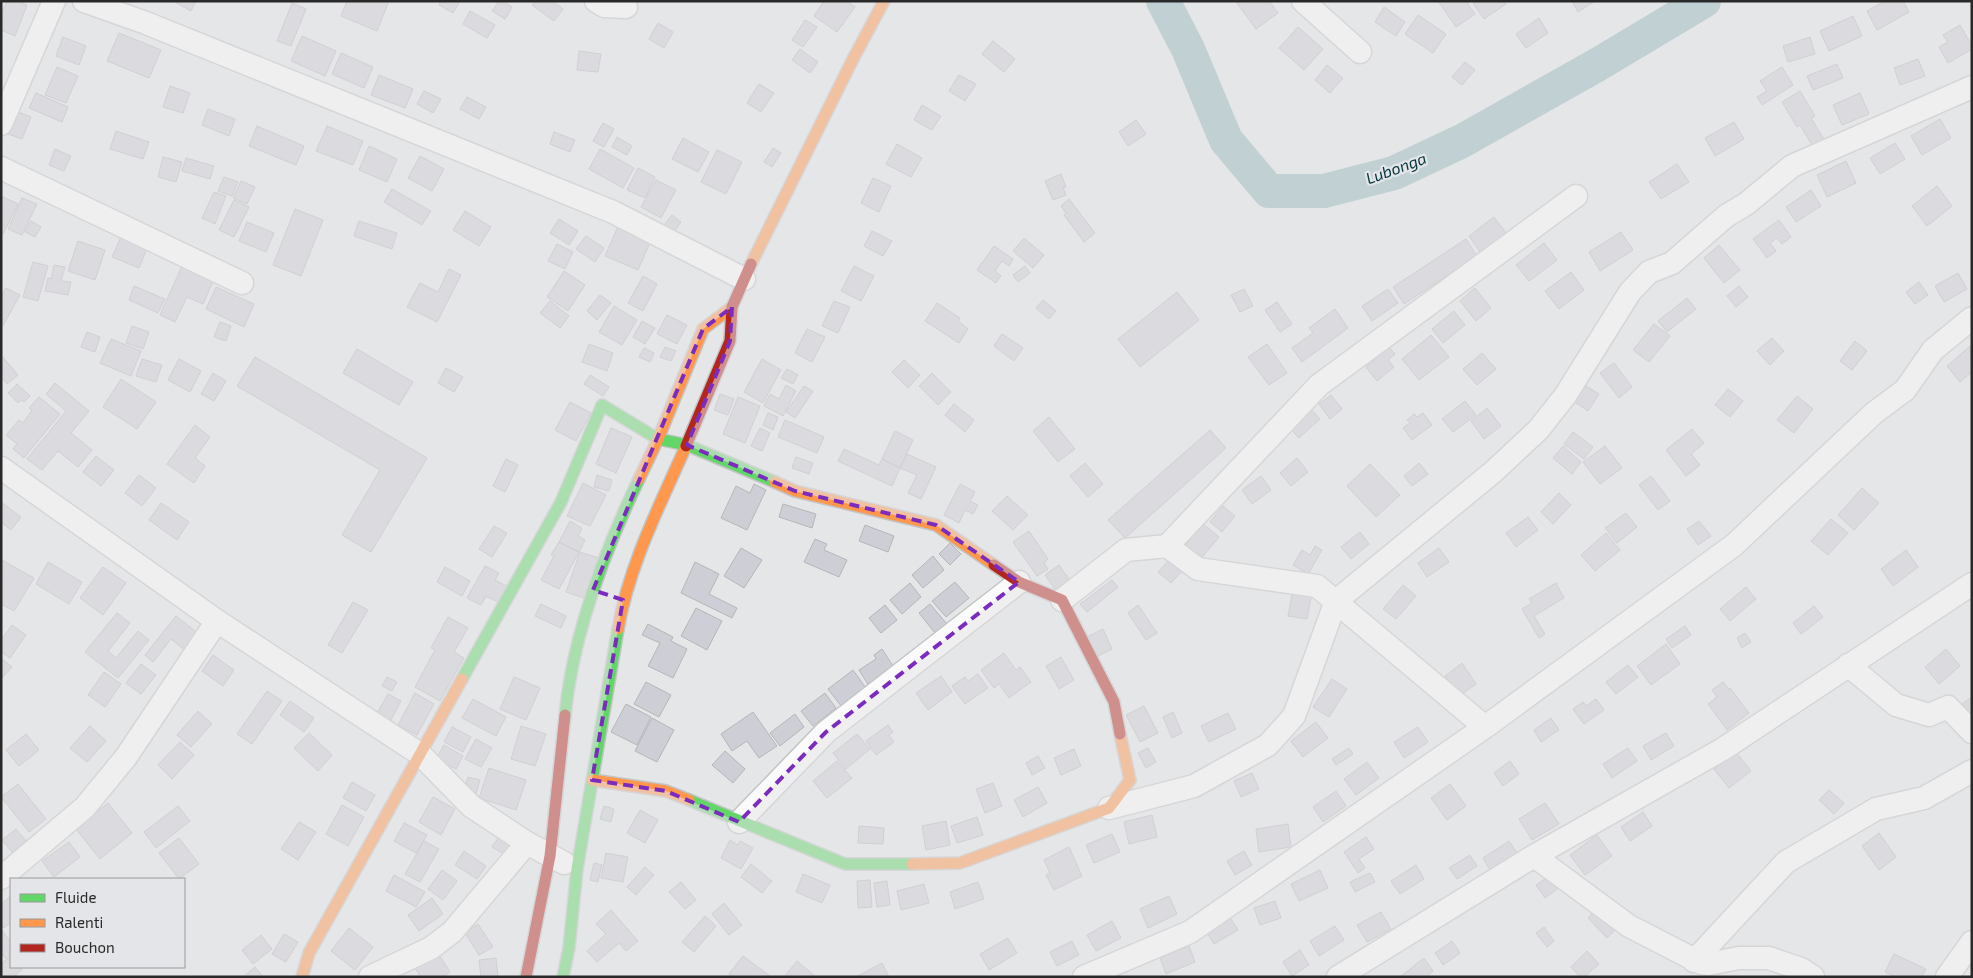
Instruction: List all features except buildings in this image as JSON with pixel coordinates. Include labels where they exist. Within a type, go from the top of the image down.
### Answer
[{"type":"street","points":[[1,124],[54,1]]},
{"type":"street","points":[[84,1],[156,27],[613,212],[744,278]]},
{"type":"street","points":[[596,1],[604,6],[626,7]]},
{"type":"street","points":[[563,977],[569,948],[577,869],[619,599],[687,445],[730,341],[732,307],[744,278],[853,59],[884,1]]},
{"type":"street","points":[[1303,1],[1360,52]]},
{"type":"street","points":[[592,780],[666,791],[845,864],[892,865],[960,863],[1109,808],[1194,786],[1268,745],[1294,716],[1336,601],[1493,472],[1538,430],[1565,396],[1630,292],[1650,272],[1672,263],[1726,216],[1746,204],[1781,173],[1792,166],[1972,87]]},
{"type":"street","points":[[1,168],[242,282]]},
{"type":"street","points":[[1062,600],[1126,550],[1168,546],[1319,385],[1470,276],[1576,196]]},
{"type":"street","points":[[526,977],[550,856],[568,681],[620,518],[658,439],[702,329],[732,307]]},
{"type":"street","points":[[1084,977],[1190,932],[1485,727],[1734,545],[1874,413],[1905,390],[1933,350],[1972,318]]},
{"type":"street","points":[[302,977],[309,952],[560,502],[602,405],[658,439],[687,445],[795,491],[936,525],[1018,582],[1062,600],[1114,702],[1130,780],[1109,808]]},
{"type":"street","points":[[1,468],[217,621],[420,754],[471,806],[527,843],[577,869]]},
{"type":"street","points":[[1168,546],[1198,569],[1316,586],[1485,727]]},
{"type":"street","points":[[739,822],[826,732],[1018,582]]},
{"type":"street","points":[[1338,977],[1534,856],[1723,749],[1972,584]]},
{"type":"street","points":[[1,878],[85,807],[126,757],[217,621]]},
{"type":"street","points":[[1848,665],[1896,705],[1929,715],[1948,707],[1972,732]]},
{"type":"street","points":[[1694,961],[1786,862],[1876,809],[1924,798],[1972,771]]},
{"type":"street","points":[[370,977],[431,948],[452,932],[527,843]]},
{"type":"street","points":[[1534,856],[1629,926],[1694,961],[1708,964],[1739,958],[1769,958],[1801,969],[1813,977]]},
{"type":"street","points":[[1947,977],[1972,942]]},
{"type":"highlighted area","points":[[732,307],[730,341],[687,445],[795,491],[936,525],[1019,582],[826,732],[739,822],[666,791],[592,780],[623,600],[593,590],[703,329]]},
{"type":"waterway","name":"Lubonga","points":[[1163,1],[1188,49],[1226,140],[1269,191],[1324,191],[1394,173],[1462,141],[1597,65],[1704,1]]},
{"type":"traffic: fast","points":[[462,679],[561,502],[602,405],[658,439],[687,445],[775,482]]},
{"type":"traffic: fast","points":[[565,715],[575,654],[592,594],[602,564],[639,479]]},
{"type":"traffic: fast","points":[[563,977],[569,948],[577,869],[618,629]]},
{"type":"traffic: fast","points":[[689,800],[845,864],[912,864]]},
{"type":"traffic: slow","points":[[751,264],[884,1]]},
{"type":"traffic: slow","points":[[639,479],[658,439],[703,329],[732,307]]},
{"type":"traffic: slow","points":[[618,629],[637,559],[686,446]]},
{"type":"traffic: slow","points":[[775,482],[795,491],[936,525],[994,565]]},
{"type":"traffic: slow","points":[[302,977],[309,953],[462,679]]},
{"type":"traffic: slow","points":[[912,864],[960,863],[1109,808],[1130,780],[1120,734]]},
{"type":"traffic: slow","points":[[592,780],[666,791],[689,800]]},
{"type":"traffic: jam","points":[[686,446],[730,341],[732,307],[751,264]]},
{"type":"traffic: jam","points":[[994,565],[1019,582],[1062,600],[1114,702],[1120,734]]},
{"type":"traffic: jam","points":[[526,977],[550,856],[565,715]]}]
